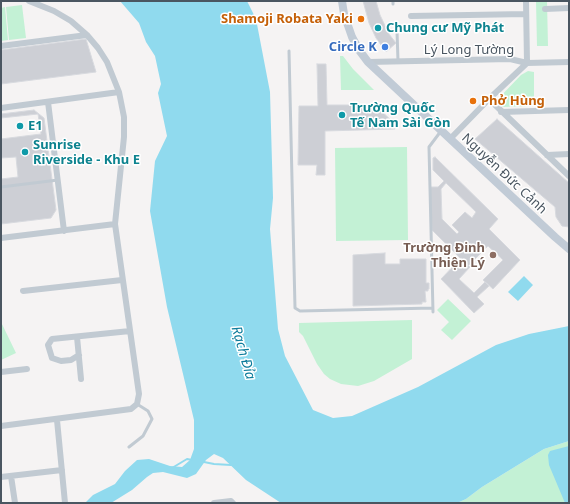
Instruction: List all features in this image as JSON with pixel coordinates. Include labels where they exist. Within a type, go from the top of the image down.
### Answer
[{"type":"main road","name":"Nguyễn Đức Cảnh","points":[[342,1],[344,14],[352,37],[368,62],[569,249]]},
{"type":"street","points":[[1,426],[131,410],[137,404],[139,394],[115,224],[124,138],[124,117],[119,92],[107,62],[98,48],[87,36],[71,21],[54,11],[29,1]]},
{"type":"street","points":[[450,139],[488,99],[527,63],[526,1]]},
{"type":"street","points":[[545,9],[569,8]]},
{"type":"street","points":[[411,16],[526,14]]},
{"type":"street","points":[[1,46],[87,36]]},
{"type":"street","name":"Lý Long Tường","points":[[368,62],[510,59],[527,63],[569,62]]},
{"type":"street","points":[[1,108],[119,92]]},
{"type":"street","points":[[488,99],[569,176]]},
{"type":"street","points":[[48,102],[64,231]]},
{"type":"street","points":[[501,112],[569,110]]},
{"type":"street","points":[[547,154],[569,154]]},
{"type":"street","points":[[1,238],[115,224]]},
{"type":"street","points":[[23,291],[122,280]]},
{"type":"street","points":[[79,356],[70,360],[61,361],[52,358],[48,345],[52,339],[130,331]]},
{"type":"street","points":[[77,337],[81,379]]},
{"type":"street","points":[[1,372],[27,370]]},
{"type":"street","points":[[57,420],[65,503]]},
{"type":"street","points":[[1,477],[62,470]]},
{"type":"street","points":[[11,476],[15,503]]},
{"type":"street","points":[[214,503],[231,501],[233,503]]},
{"type":"lane","points":[[397,31],[398,61]]},
{"type":"lane","points":[[289,51],[295,308],[300,311],[433,308]]},
{"type":"lane","points":[[433,312],[429,147],[441,131]]},
{"type":"lane","points":[[1,187],[58,180]]},
{"type":"lane","points":[[129,447],[143,436],[152,419],[148,411],[137,404]]},
{"type":"green space","points":[[536,1],[547,1],[548,46],[537,46]]},
{"type":"green space","points":[[22,5],[26,38],[9,40],[6,7]]},
{"type":"green space","points":[[5,7],[8,40],[1,41],[1,8]]},
{"type":"green space","points":[[340,56],[343,56],[353,69],[374,90],[341,90]]},
{"type":"green space","points":[[528,71],[534,72],[534,106],[502,107],[496,101],[521,75]]},
{"type":"green space","points":[[407,147],[408,240],[336,241],[335,148]]},
{"type":"green space","points":[[448,299],[471,321],[452,340],[441,330],[449,322],[437,310]]},
{"type":"green space","points":[[412,320],[412,359],[374,381],[358,386],[341,384],[330,379],[324,374],[317,364],[303,336],[299,332],[299,323]]},
{"type":"green space","points":[[1,322],[16,353],[1,360]]},
{"type":"green space","points":[[569,441],[569,503],[457,503],[466,499],[482,487],[544,449]]},
{"type":"water","name":"Rạch Đỉa","points":[[120,1],[247,1],[256,19],[270,92],[273,198],[270,229],[278,329],[285,356],[313,410],[333,418],[352,416],[418,387],[496,345],[529,334],[569,326],[569,441],[544,449],[482,487],[466,499],[457,503],[281,503],[246,480],[223,458],[214,454],[206,460],[196,474],[187,478],[163,472],[153,473],[132,490],[111,503],[85,503],[93,495],[115,484],[125,471],[137,460],[149,459],[170,466],[182,467],[190,460],[194,449],[194,420],[167,307],[150,211],[155,161],[167,136],[158,93],[161,84],[155,56],[146,42],[139,23]]},
{"type":"water","points":[[524,276],[533,285],[518,301],[508,292]]},
{"type":"water","points":[[569,446],[569,503],[565,503],[549,465],[548,455],[550,451]]},
{"type":"building","name":"Chung cư Mỹ Phát","points":[[363,1],[376,1],[380,15],[389,34],[396,43],[386,52],[376,38],[369,23]]},
{"type":"building","points":[[86,39],[96,72],[1,84],[1,50]]},
{"type":"building","name":"Trường Quốc Tế Nam Sài Gòn","points":[[317,64],[326,64],[327,105],[375,105],[395,124],[395,129],[325,131],[325,175],[316,175],[317,165],[298,165],[299,106],[318,106]]},
{"type":"building","name":"Sunrise Riverside - Khu E","points":[[34,110],[44,118],[56,210],[51,218],[1,224],[1,114]]},
{"type":"building","name":"E1","points":[[38,114],[41,134],[1,139],[1,118]]},
{"type":"building","points":[[497,119],[569,183],[569,227],[562,226],[556,217],[555,207],[475,139]]},
{"type":"building","name":"E1","points":[[16,157],[18,177],[1,179],[1,158]]},
{"type":"building","points":[[435,157],[498,219],[489,229],[520,260],[493,289],[483,280],[503,260],[488,246],[468,266],[432,230],[430,187],[438,187],[444,181],[433,170],[433,158]],"holes":[[[446,183],[476,212],[472,218],[465,212],[452,225],[459,232],[457,234],[442,219],[441,189]]]},
{"type":"building","points":[[385,253],[385,264],[400,264],[400,259],[426,259],[426,283],[429,283],[429,289],[428,291],[425,291],[426,302],[422,302],[422,304],[353,306],[353,255]]},
{"type":"building","points":[[461,258],[470,267],[459,279],[474,293],[485,282],[489,286],[477,297],[484,304],[474,313],[441,279]]},
{"type":"waterway","points":[[172,468],[187,459],[192,460]]},
{"type":"waterway","points":[[204,462],[231,465]]},
{"type":"place","name":"Shamoji Robata Yaki","points":[[361,19]]},
{"type":"place","name":"Chung cư Mỹ Phát","points":[[378,28]]},
{"type":"place","name":"Circle K","points":[[385,47]]},
{"type":"place","name":"Phở Hùng","points":[[473,101]]},
{"type":"place","name":"Trường Quốc Tế Nam Sài Gòn","points":[[342,115]]},
{"type":"place","name":"E1","points":[[20,126]]},
{"type":"place","name":"Sunrise Riverside - Khu E","points":[[25,152]]},
{"type":"place","name":"Trường Đinh Thiện Lý","points":[[493,255]]}]
